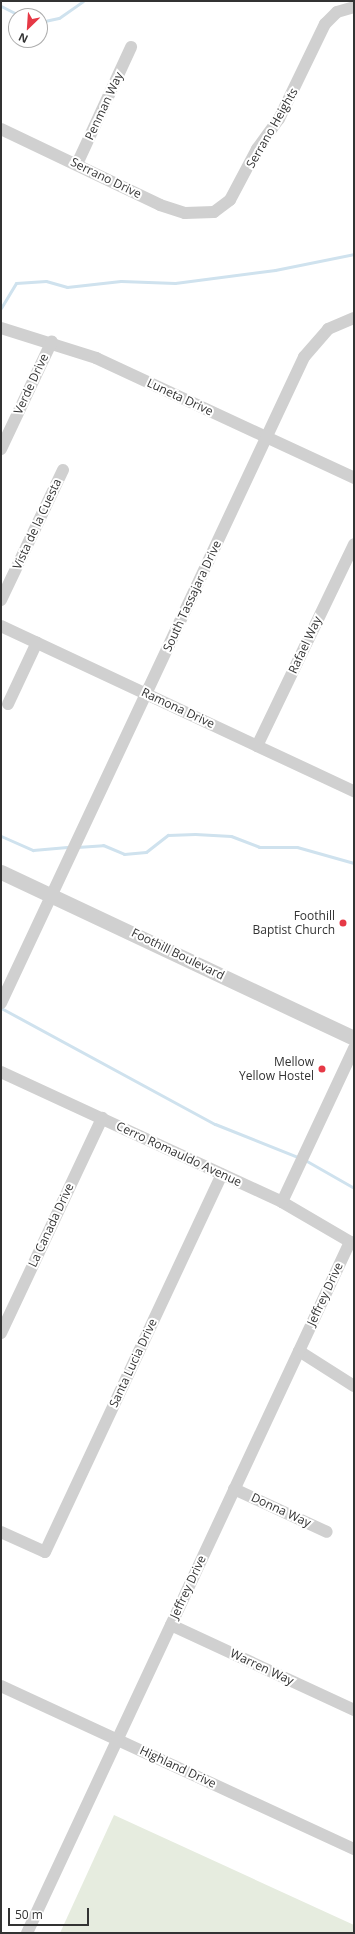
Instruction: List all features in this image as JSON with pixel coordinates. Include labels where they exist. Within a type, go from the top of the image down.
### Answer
[{"type":"street","name":"Serrano Heights","points":[[214,212],[230,200],[257,149],[279,119],[325,24],[337,12],[354,7]]},
{"type":"street","name":"Penman Way","points":[[77,164],[131,47]]},
{"type":"street","name":"Serrano Drive","points":[[1,129],[174,210],[195,215],[214,212]]},
{"type":"street","name":"South Tassajara Drive","points":[[1,1003],[310,346],[328,329],[354,318]]},
{"type":"street","name":"Luneta Drive","points":[[1,328],[52,341],[354,478]]},
{"type":"street","name":"Verde Drive","points":[[1,449],[52,341]]},
{"type":"street","name":"Vista de la Cuesta","points":[[1,600],[63,470]]},
{"type":"street","name":"Rafael Way","points":[[257,746],[354,544]]},
{"type":"street","name":"Ramona Drive","points":[[1,626],[354,791]]},
{"type":"street","points":[[8,704],[37,642]]},
{"type":"street","name":"Foothill Boulevard","points":[[1,872],[53,894],[354,1038]]},
{"type":"street","points":[[282,1202],[354,1048]]},
{"type":"street","name":"Cerro Romauldo Avenue","points":[[1,1072],[282,1202],[352,1243]]},
{"type":"street","name":"La Canada Drive","points":[[1,1333],[102,1118]]},
{"type":"street","name":"Santa Lucia Drive","points":[[1,1532],[45,1552],[222,1174]]},
{"type":"street","name":"Jeffrey Drive","points":[[27,1933],[299,1351],[352,1243]]},
{"type":"street","points":[[299,1351],[354,1386]]},
{"type":"street","name":"Donna Way","points":[[234,1489],[327,1532]]},
{"type":"street","name":"Warren Way","points":[[171,1625],[354,1710]]},
{"type":"street","name":"Highland Drive","points":[[1,1686],[118,1738],[354,1849]]},
{"type":"shaded area","points":[[114,1815],[354,1925],[354,1933],[60,1933]]},
{"type":"waterway","points":[[48,20],[59,18],[83,1]]},
{"type":"waterway","points":[[1,6],[8,10]]},
{"type":"waterway","points":[[1,308],[16,283],[46,281],[67,287],[121,281],[175,283],[275,270],[354,254]]},
{"type":"waterway","points":[[77,847],[103,845],[124,854],[146,852],[168,835],[195,834],[231,836],[259,847],[297,847],[354,863]]},
{"type":"waterway","points":[[1,836],[33,850],[70,847]]},
{"type":"waterway","points":[[1,1008],[215,1124],[300,1158]]},
{"type":"waterway","points":[[305,1160],[354,1188]]},
{"type":"place","name":"Foothill Baptist Church","points":[[343,923]]},
{"type":"place","name":"Mellow Yellow Hostel","points":[[322,1069]]}]
